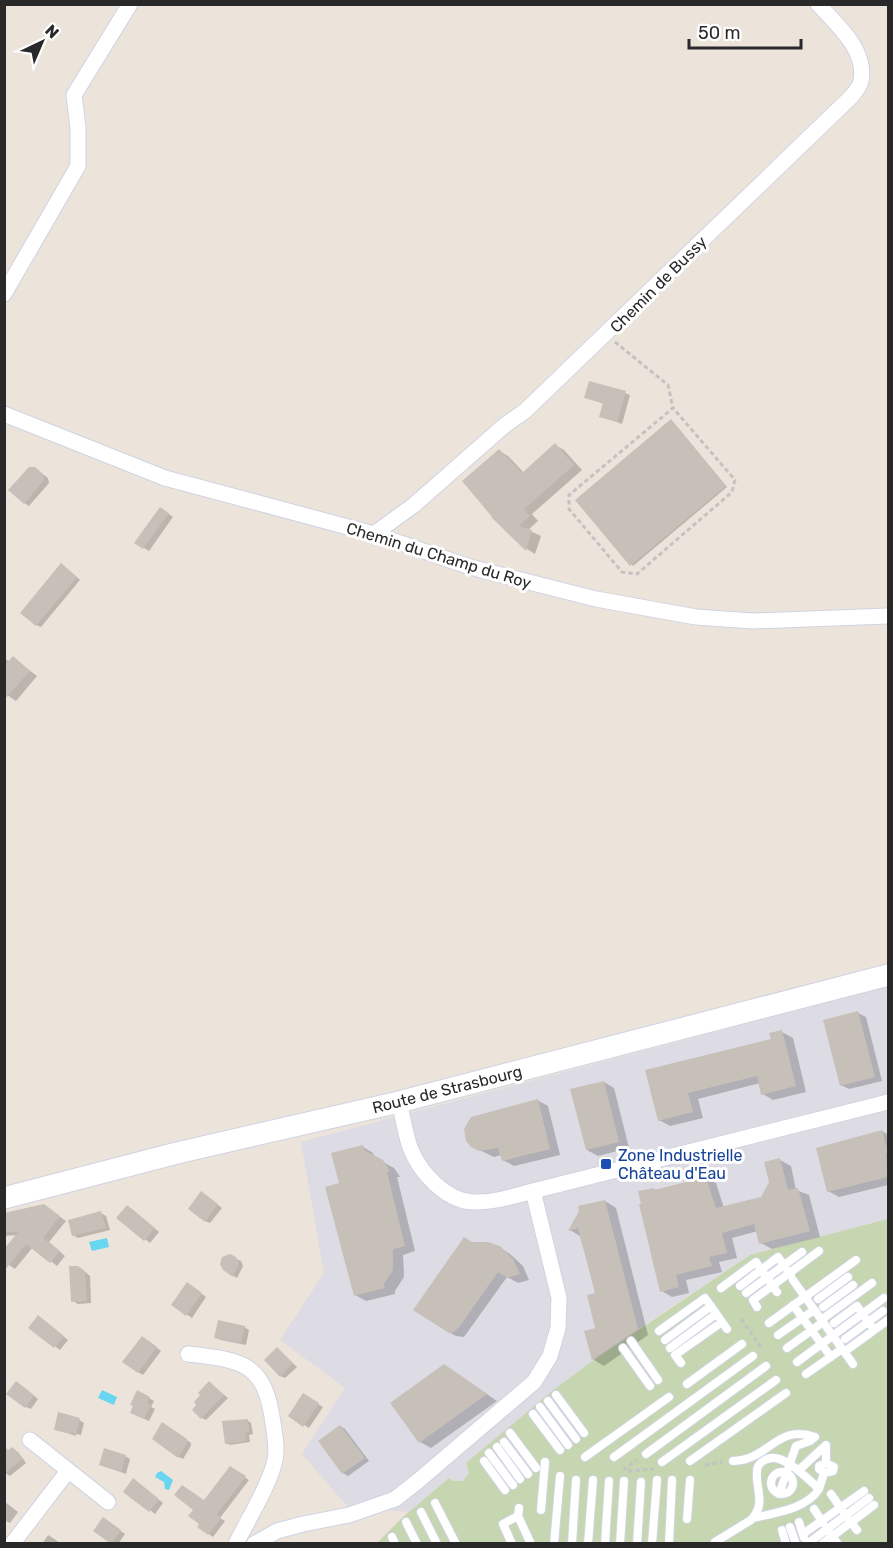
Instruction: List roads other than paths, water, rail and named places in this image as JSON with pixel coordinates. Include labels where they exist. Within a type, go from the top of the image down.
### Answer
[{"type":"main road","name":"Route de Strasbourg","points":[[4,1198],[177,1153],[399,1102],[888,975]]},
{"type":"street","points":[[4,294],[78,166],[78,128],[74,94],[130,4]]},
{"type":"street","name":"Chemin de Bussy","points":[[375,534],[414,505],[505,425],[525,411],[607,335],[851,97],[861,83],[860,58],[844,32],[818,4]]},
{"type":"street","name":"Chemin du Champ du Roy","points":[[4,414],[165,478],[375,534],[470,567],[596,599],[696,617],[753,621],[888,616]]},
{"type":"street","points":[[399,1102],[410,1149],[423,1172],[459,1200],[474,1202],[495,1200],[533,1191],[888,1102]]},
{"type":"street","points":[[254,1544],[277,1531],[349,1515],[395,1499],[446,1459],[534,1382],[550,1356],[558,1328],[559,1298],[533,1191]]},
{"type":"street","points":[[188,1354],[228,1358],[248,1368],[261,1379],[270,1399],[275,1463],[236,1544]]},
{"type":"street","points":[[30,1440],[108,1502]]},
{"type":"street","points":[[12,1544],[68,1470]]},
{"type":"lane","points":[[757,1306],[753,1300],[792,1278],[819,1251]]},
{"type":"lane","points":[[746,1293],[801,1252]]},
{"type":"lane","points":[[740,1286],[778,1257],[853,1365]]},
{"type":"lane","points":[[769,1323],[856,1260]]},
{"type":"lane","points":[[721,1288],[756,1262],[774,1289]]},
{"type":"lane","points":[[842,1269],[859,1293]]},
{"type":"lane","points":[[818,1299],[848,1277]]},
{"type":"lane","points":[[788,1348],[872,1283]]},
{"type":"lane","points":[[823,1307],[854,1285]]},
{"type":"lane","points":[[659,1331],[705,1298],[711,1306],[724,1325],[699,1338],[675,1355],[681,1363]]},
{"type":"lane","points":[[797,1362],[884,1298]]},
{"type":"lane","points":[[793,1305],[831,1357]]},
{"type":"lane","points":[[665,1340],[711,1306]]},
{"type":"lane","points":[[834,1323],[857,1306],[874,1330]]},
{"type":"lane","points":[[778,1335],[814,1310]]},
{"type":"lane","points":[[845,1339],[883,1311]]},
{"type":"lane","points":[[670,1348],[716,1314]]},
{"type":"lane","points":[[682,1315],[704,1346]]},
{"type":"lane","points":[[806,1374],[888,1320]]},
{"type":"lane","points":[[631,1341],[658,1380]]},
{"type":"lane","points":[[687,1384],[742,1344]]},
{"type":"lane","points":[[622,1348],[650,1386]]},
{"type":"lane","points":[[614,1457],[753,1356]]},
{"type":"lane","points":[[646,1454],[766,1366]]},
{"type":"lane","points":[[662,1462],[776,1380]]},
{"type":"lane","points":[[690,1461],[786,1393]]},
{"type":"lane","points":[[556,1395],[584,1433]]},
{"type":"lane","points":[[585,1457],[669,1397]]},
{"type":"lane","points":[[548,1401],[576,1439]]},
{"type":"lane","points":[[540,1407],[568,1445]]},
{"type":"lane","points":[[533,1414],[560,1450]]},
{"type":"lane","points":[[510,1433],[536,1468]]},
{"type":"lane","points":[[733,1461],[752,1458],[780,1439],[794,1433],[805,1433],[826,1445]]},
{"type":"lane","points":[[780,1439],[796,1446],[815,1437]]},
{"type":"lane","points":[[520,1479],[500,1445],[528,1474]]},
{"type":"lane","points":[[715,1542],[753,1518],[800,1505],[809,1500],[819,1489],[824,1473],[819,1466],[826,1463],[826,1445]]},
{"type":"lane","points":[[799,1470],[826,1445]]},
{"type":"lane","points":[[779,1494],[796,1446]]},
{"type":"lane","points":[[489,1453],[513,1485]]},
{"type":"lane","points":[[753,1518],[760,1499],[758,1466],[766,1459],[773,1457],[799,1470],[819,1489]]},
{"type":"lane","points":[[484,1461],[505,1490]]},
{"type":"lane","points":[[542,1510],[545,1462]]},
{"type":"lane","points":[[554,1544],[560,1476]]},
{"type":"lane","points":[[572,1544],[576,1480]]},
{"type":"lane","points":[[588,1544],[593,1480]]},
{"type":"lane","points":[[652,1544],[657,1480]]},
{"type":"lane","points":[[669,1544],[672,1480]]},
{"type":"lane","points":[[687,1519],[690,1480]]},
{"type":"lane","points":[[605,1544],[609,1481]]},
{"type":"lane","points":[[620,1544],[624,1481]]},
{"type":"lane","points":[[636,1544],[641,1482]]},
{"type":"lane","points":[[803,1534],[864,1491]]},
{"type":"lane","points":[[831,1494],[857,1530]]},
{"type":"lane","points":[[799,1522],[806,1544],[830,1532],[872,1501]]},
{"type":"lane","points":[[435,1503],[456,1543]]},
{"type":"lane","points":[[814,1509],[838,1544]]},
{"type":"lane","points":[[421,1512],[437,1544]]},
{"type":"lane","points":[[512,1544],[503,1524],[518,1512],[531,1544]]},
{"type":"lane","points":[[406,1522],[417,1544]]},
{"type":"lane","points":[[786,1544],[786,1528],[796,1544]]},
{"type":"lane","points":[[822,1544],[830,1532]]},
{"type":"water","points":[[107,1238],[109,1247],[92,1251],[89,1242]]},
{"type":"water","points":[[102,1390],[117,1397],[114,1405],[98,1398]]},
{"type":"water","points":[[161,1471],[173,1480],[169,1490],[165,1489],[164,1482],[155,1477]]},
{"type":"place","name":"Zone Industrielle Château d'Eau","points":[[606,1164]]}]
